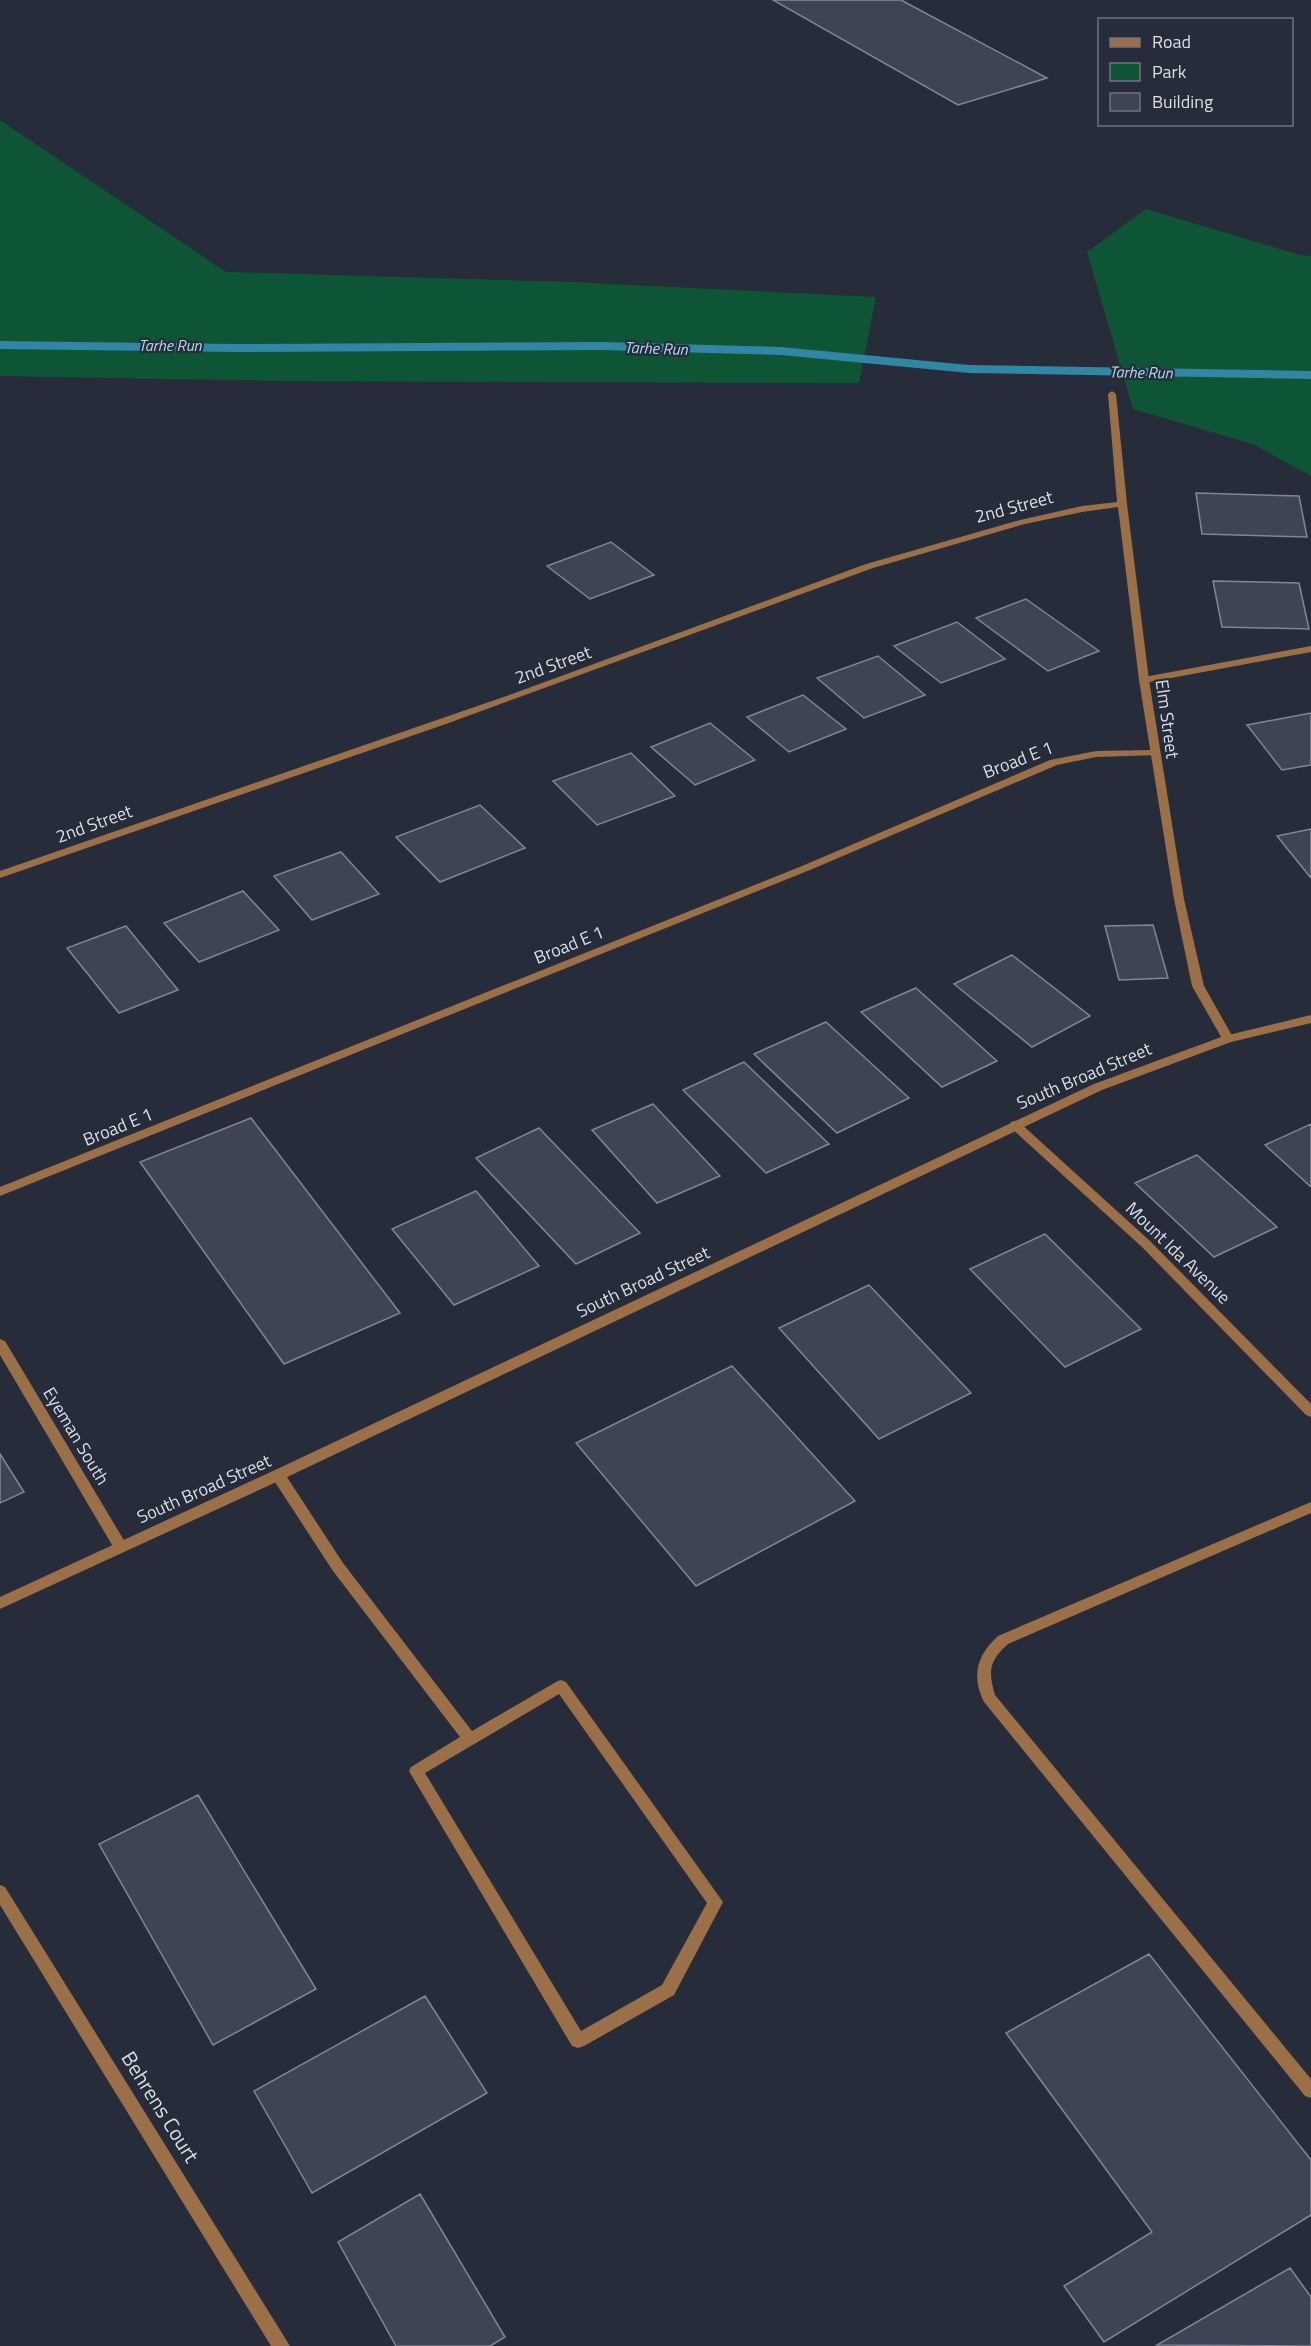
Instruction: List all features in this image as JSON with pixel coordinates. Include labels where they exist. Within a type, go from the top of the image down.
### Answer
[{"type":"street","name":"Elm Street","points":[[1112,394],[1122,504],[1144,680],[1179,899],[1198,986],[1228,1039]]},
{"type":"street","name":"2nd Street","points":[[0,875],[213,799],[497,703],[911,552],[1044,515],[1085,507],[1122,504]]},
{"type":"street","points":[[1144,680],[1311,649]]},
{"type":"street","name":"Broad E 1","points":[[0,1192],[806,868],[1054,762],[1096,754],[1154,753]]},
{"type":"street","name":"South Broad Street","points":[[0,1603],[278,1475],[1108,1083],[1228,1039],[1311,1019]]},
{"type":"street","name":"Mount Ida Avenue","points":[[1015,1125],[1146,1244],[1311,1412]]},
{"type":"street","name":"Eyeman South","points":[[0,1344],[120,1546]]},
{"type":"street","points":[[278,1475],[338,1567],[470,1739]]},
{"type":"street","points":[[1311,1507],[1004,1640],[988,1653],[982,1674],[989,1698],[1311,2091]]},
{"type":"street","points":[[561,1686],[715,1902],[668,1990],[578,2041],[416,1771],[470,1739],[561,1686]]},
{"type":"street","name":"Behrens Court","points":[[0,1892],[281,2346]]},
{"type":"green space","points":[[0,120],[226,272],[569,282],[876,297],[859,383],[290,381],[0,376]]},
{"type":"green space","points":[[1146,209],[1300,255],[1311,256],[1311,476],[1252,444],[1133,409],[1087,252]]},
{"type":"building","points":[[773,0],[901,0],[1047,78],[958,105]]},
{"type":"building","points":[[1196,493],[1299,496],[1307,537],[1202,534]]},
{"type":"building","points":[[611,542],[654,575],[590,599],[547,566]]},
{"type":"building","points":[[1213,581],[1299,583],[1309,629],[1222,627]]},
{"type":"building","points":[[1026,599],[1099,651],[1048,671],[976,618]]},
{"type":"building","points":[[957,622],[1005,659],[941,683],[894,646]]},
{"type":"building","points":[[878,656],[925,695],[864,718],[817,678]]},
{"type":"building","points":[[803,695],[846,729],[789,752],[747,717]]},
{"type":"building","points":[[1311,713],[1311,765],[1282,770],[1247,725]]},
{"type":"building","points":[[710,723],[755,760],[695,785],[651,747]]},
{"type":"building","points":[[631,753],[675,796],[597,825],[553,781]]},
{"type":"building","points":[[480,805],[525,848],[440,882],[396,837]]},
{"type":"building","points":[[1311,829],[1311,878],[1277,836]]},
{"type":"building","points":[[341,852],[379,894],[312,920],[274,876]]},
{"type":"building","points":[[243,891],[279,930],[199,962],[164,923]]},
{"type":"building","points":[[1153,925],[1168,978],[1119,980],[1105,926]]},
{"type":"building","points":[[126,926],[178,990],[119,1013],[67,948]]},
{"type":"building","points":[[1012,955],[1090,1016],[1032,1047],[954,984]]},
{"type":"building","points":[[916,988],[997,1061],[942,1087],[861,1012]]},
{"type":"building","points":[[826,1022],[909,1098],[837,1133],[754,1054]]},
{"type":"building","points":[[744,1062],[829,1144],[766,1173],[683,1090]]},
{"type":"building","points":[[653,1104],[720,1176],[657,1203],[592,1130]]},
{"type":"building","points":[[251,1118],[400,1313],[284,1364],[140,1162]]},
{"type":"building","points":[[1311,1124],[1311,1187],[1265,1145]]},
{"type":"building","points":[[539,1128],[640,1233],[576,1264],[476,1158]]},
{"type":"building","points":[[1197,1155],[1277,1227],[1214,1257],[1135,1183]]},
{"type":"building","points":[[476,1191],[539,1266],[454,1305],[392,1229]]},
{"type":"building","points":[[1045,1234],[1141,1329],[1065,1367],[970,1269]]},
{"type":"building","points":[[869,1285],[971,1393],[879,1439],[779,1328]]},
{"type":"building","points":[[732,1366],[855,1501],[696,1586],[576,1443]]},
{"type":"building","points":[[0,1454],[24,1492],[0,1503]]},
{"type":"building","points":[[198,1795],[316,1989],[213,2045],[99,1844]]},
{"type":"building","points":[[1149,1954],[1311,2160],[1311,2215],[1104,2342],[1064,2286],[1152,2232],[1006,2033]]},
{"type":"building","points":[[425,1996],[487,2093],[312,2193],[254,2091]]},
{"type":"building","points":[[420,2194],[505,2337],[490,2346],[396,2346],[338,2242]]},
{"type":"building","points":[[1290,2268],[1311,2297],[1311,2346],[1157,2345]]},
{"type":"waterway","name":"Tarhe Run","points":[[0,345],[235,348],[601,346],[781,351],[969,369],[1311,375]]}]
